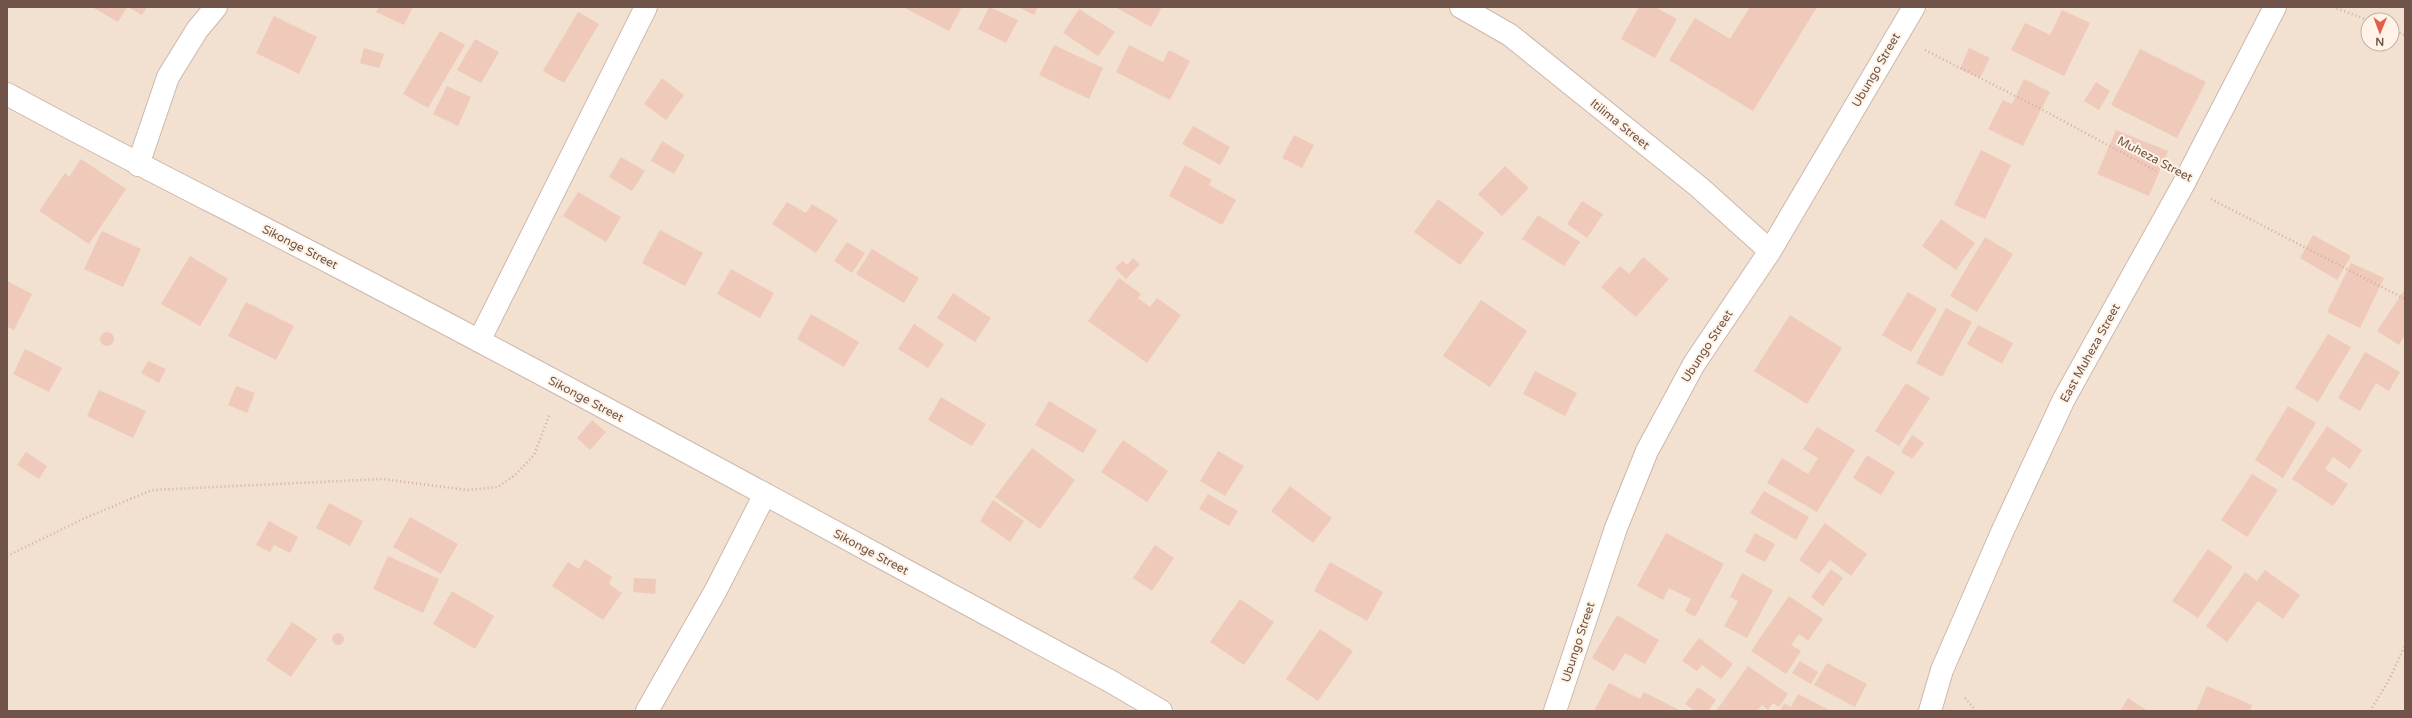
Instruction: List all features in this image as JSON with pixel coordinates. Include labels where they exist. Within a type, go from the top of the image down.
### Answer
[{"type":"street","points":[[138,165],[168,77],[197,30],[216,7]]},
{"type":"street","points":[[479,341],[646,7]]},
{"type":"street","name":"Itilima Street","points":[[1461,7],[1510,35],[1699,187],[1770,251]]},
{"type":"street","name":"Ubungo Street","points":[[1555,711],[1614,536],[1646,451],[1694,364],[1770,251],[1914,7]]},
{"type":"street","name":"East Muheza Street","points":[[1930,711],[1942,670],[2003,530],[2064,399],[2183,185],[2274,7]]},
{"type":"street","name":"Sikonge Street","points":[[7,94],[138,165],[335,265],[479,341],[765,494],[1161,711]]},
{"type":"street","points":[[647,711],[716,590],[765,494]]},
{"type":"path","points":[[2333,7],[2360,17]]},
{"type":"path","name":"Muheza Street","points":[[1896,36],[2040,108],[2183,185],[2405,299]]},
{"type":"path","points":[[7,556],[83,519],[152,490],[382,479],[467,490],[498,487],[515,475],[534,455],[561,385]]},
{"type":"path","points":[[2370,711],[2389,680],[2405,645]]},
{"type":"shaded area","points":[[7,7],[2405,7],[2405,711],[7,711]]},
{"type":"building","points":[[92,7],[127,7],[118,22]]},
{"type":"building","points":[[128,7],[147,7],[142,15]]},
{"type":"building","points":[[379,7],[413,7],[404,25],[376,12]]},
{"type":"building","points":[[903,7],[962,7],[949,31]]},
{"type":"building","points":[[989,7],[1018,20],[1006,43],[978,29]]},
{"type":"building","points":[[1018,7],[1038,7],[1034,15]]},
{"type":"building","points":[[1115,7],[1162,7],[1151,27]]},
{"type":"building","points":[[1639,7],[1655,7],[1677,19],[1655,58],[1621,39]]},
{"type":"building","points":[[1750,7],[1817,7],[1753,111],[1669,60],[1695,18],[1730,39]]},
{"type":"building","points":[[1079,9],[1115,32],[1098,56],[1063,33]]},
{"type":"building","points":[[2062,10],[2090,23],[2064,76],[2011,50],[2025,23],[2050,35]]},
{"type":"building","points":[[578,12],[599,24],[564,83],[543,71]]},
{"type":"building","points":[[274,16],[317,37],[299,74],[256,53]]},
{"type":"building","points":[[440,31],[465,45],[428,108],[403,94]]},
{"type":"building","points":[[475,39],[499,52],[481,83],[457,70]]},
{"type":"building","points":[[1054,45],[1103,68],[1089,99],[1039,75]]},
{"type":"building","points":[[1129,45],[1163,62],[1169,50],[1190,61],[1170,100],[1116,72]]},
{"type":"building","points":[[364,48],[384,54],[379,68],[360,63]]},
{"type":"building","points":[[1969,48],[1990,58],[1980,78],[1960,69]]},
{"type":"building","points":[[2140,49],[2206,82],[2177,138],[2111,105]]},
{"type":"building","points":[[662,78],[684,95],[666,120],[644,104]]},
{"type":"building","points":[[2024,79],[2050,92],[2023,146],[1988,129],[2003,100],[2012,104]]},
{"type":"building","points":[[2096,82],[2110,91],[2099,110],[2084,101]]},
{"type":"building","points":[[447,86],[471,97],[458,126],[433,114]]},
{"type":"building","points":[[1193,126],[1230,147],[1220,165],[1182,144]]},
{"type":"building","points":[[2116,130],[2168,151],[2149,196],[2097,174]]},
{"type":"building","points":[[1294,135],[1314,145],[1302,168],[1282,158]]},
{"type":"building","points":[[662,141],[685,155],[674,174],[651,161]]},
{"type":"building","points":[[1981,150],[2011,165],[1985,219],[1954,205]]},
{"type":"building","points":[[621,157],[645,171],[632,191],[609,177]]},
{"type":"building","points":[[81,159],[126,189],[89,244],[39,211],[65,173],[69,177]]},
{"type":"building","points":[[1185,165],[1212,180],[1209,185],[1236,200],[1222,225],[1169,196]]},
{"type":"building","points":[[1505,166],[1529,188],[1502,216],[1478,194]]},
{"type":"building","points":[[578,192],[621,217],[606,242],[563,216]]},
{"type":"building","points":[[1438,199],[1484,233],[1460,265],[1414,232]]},
{"type":"building","points":[[1582,201],[1603,214],[1587,238],[1567,224]]},
{"type":"building","points":[[787,202],[806,213],[812,204],[838,220],[816,253],[772,224]]},
{"type":"building","points":[[1538,215],[1580,242],[1564,266],[1522,239]]},
{"type":"building","points":[[1941,219],[1975,243],[1956,270],[1922,246]]},
{"type":"building","points":[[660,230],[703,253],[685,286],[642,263]]},
{"type":"building","points":[[102,231],[141,249],[123,287],[84,269]]},
{"type":"building","points":[[2313,235],[2351,256],[2337,280],[2300,258]]},
{"type":"building","points":[[1985,237],[2013,254],[1977,312],[1950,296]]},
{"type":"building","points":[[847,242],[865,253],[852,273],[834,261]]},
{"type":"building","points":[[872,249],[919,278],[904,303],[856,274]]},
{"type":"building","points":[[190,256],[228,279],[200,326],[161,304]]},
{"type":"building","points":[[1643,257],[1669,279],[1636,317],[1601,287],[1620,266],[1629,274]]},
{"type":"building","points":[[1133,258],[1140,264],[1126,279],[1115,268],[1123,261],[1127,265]]},
{"type":"building","points":[[2351,263],[2384,278],[2360,328],[2327,312]]},
{"type":"building","points":[[731,269],[774,293],[760,318],[717,294]]},
{"type":"building","points":[[1119,278],[1141,294],[1138,298],[1150,307],[1157,298],[1181,315],[1147,363],[1088,321]]},
{"type":"building","points":[[7,281],[32,294],[14,330],[7,327]]},
{"type":"building","points":[[2405,289],[2405,335],[2399,345],[2377,331]]},
{"type":"building","points":[[1908,292],[1937,309],[1911,352],[1882,335]]},
{"type":"building","points":[[953,293],[991,318],[975,342],[937,318]]},
{"type":"building","points":[[1481,300],[1527,331],[1490,387],[1443,356]]},
{"type":"building","points":[[246,302],[294,326],[276,360],[228,336]]},
{"type":"building","points":[[1946,308],[1972,322],[1942,377],[1916,363]]},
{"type":"building","points":[[811,314],[859,342],[844,367],[797,339]]},
{"type":"building","points":[[1790,315],[1842,348],[1807,404],[1754,371]]},
{"type":"building","points":[[914,324],[944,344],[928,368],[898,349]]},
{"type":"building","points":[[1978,325],[2013,343],[2002,364],[1967,344]]},
{"type":"building","points":[[104,332],[110,332],[114,336],[114,342],[110,346],[104,346],[100,342],[100,336]]},
{"type":"building","points":[[2328,334],[2351,347],[2318,402],[2295,388]]},
{"type":"building","points":[[25,349],[62,368],[49,392],[13,374]]},
{"type":"building","points":[[2365,352],[2400,372],[2389,391],[2376,383],[2360,411],[2338,398]]},
{"type":"building","points":[[148,361],[166,369],[159,383],[141,373]]},
{"type":"building","points":[[1535,371],[1577,393],[1565,416],[1523,394]]},
{"type":"building","points":[[1906,383],[1930,398],[1899,446],[1875,431]]},
{"type":"building","points":[[236,386],[255,393],[247,413],[228,405]]},
{"type":"building","points":[[99,390],[146,411],[133,438],[87,416]]},
{"type":"building","points":[[941,397],[986,424],[972,446],[928,420]]},
{"type":"building","points":[[1049,401],[1097,430],[1083,453],[1035,425]]},
{"type":"building","points":[[2288,406],[2316,423],[2283,478],[2255,460]]},
{"type":"building","points":[[592,420],[606,432],[590,450],[577,438]]},
{"type":"building","points":[[2327,426],[2362,450],[2350,469],[2333,457],[2325,469],[2348,484],[2333,506],[2292,479]]},
{"type":"building","points":[[1817,427],[1855,450],[1817,512],[1767,483],[1782,458],[1808,474],[1818,458],[1803,449]]},
{"type":"building","points":[[1912,435],[1924,443],[1912,459],[1901,452]]},
{"type":"building","points":[[1123,440],[1168,471],[1147,502],[1101,472]]},
{"type":"building","points":[[1032,448],[1075,480],[1040,529],[995,497]]},
{"type":"building","points":[[1218,451],[1244,466],[1225,496],[1200,481]]},
{"type":"building","points":[[26,452],[47,466],[39,479],[17,465]]},
{"type":"building","points":[[1867,455],[1895,472],[1881,495],[1853,478]]},
{"type":"building","points":[[2252,474],[2278,490],[2247,537],[2221,520]]},
{"type":"building","points":[[1290,486],[1332,518],[1313,543],[1271,511]]},
{"type":"building","points":[[1764,491],[1809,517],[1796,540],[1750,513]]},
{"type":"building","points":[[1208,494],[1238,511],[1229,526],[1199,509]]},
{"type":"building","points":[[993,500],[1024,521],[1010,542],[980,521]]},
{"type":"building","points":[[329,503],[363,521],[350,546],[316,528]]},
{"type":"building","points":[[410,517],[458,544],[441,574],[393,547]]},
{"type":"building","points":[[269,521],[298,537],[290,553],[274,545],[270,552],[256,545]]},
{"type":"building","points":[[1825,523],[1867,554],[1851,576],[1830,560],[1819,574],[1799,560]]},
{"type":"building","points":[[1666,533],[1724,564],[1695,617],[1685,611],[1691,599],[1669,588],[1663,600],[1637,586]]},
{"type":"building","points":[[1755,533],[1775,544],[1765,562],[1745,552]]},
{"type":"building","points":[[1155,545],[1174,558],[1152,591],[1133,578]]},
{"type":"building","points":[[2208,549],[2233,567],[2198,618],[2172,601]]},
{"type":"building","points":[[388,556],[439,579],[423,613],[373,589]]},
{"type":"building","points":[[585,559],[612,577],[609,584],[622,593],[603,620],[552,586],[568,562],[579,569]]},
{"type":"building","points":[[1330,562],[1383,592],[1367,621],[1314,591]]},
{"type":"building","points":[[1831,569],[1843,578],[1823,606],[1811,597]]},
{"type":"building","points":[[2265,570],[2300,595],[2283,619],[2258,601],[2227,642],[2206,626],[2245,572],[2257,581]]},
{"type":"building","points":[[1742,573],[1773,590],[1747,638],[1724,626],[1738,601],[1730,597]]},
{"type":"building","points":[[634,578],[656,579],[655,594],[633,592]]},
{"type":"building","points":[[452,591],[494,616],[475,649],[433,624]]},
{"type":"building","points":[[1789,596],[1823,619],[1808,641],[1799,634],[1791,645],[1801,651],[1786,674],[1751,651]]},
{"type":"building","points":[[1240,599],[1274,622],[1244,665],[1210,642]]},
{"type":"building","points":[[1617,615],[1659,640],[1645,664],[1625,653],[1614,671],[1592,658]]},
{"type":"building","points":[[292,622],[317,639],[291,677],[266,660]]},
{"type":"building","points":[[1320,629],[1353,651],[1318,701],[1286,679]]},
{"type":"building","points":[[336,633],[340,633],[344,639],[340,645],[336,645],[332,641],[332,637]]},
{"type":"building","points":[[1699,638],[1733,664],[1721,679],[1702,665],[1697,671],[1682,661]]},
{"type":"building","points":[[1800,661],[1818,672],[1811,684],[1792,673]]},
{"type":"building","points":[[1827,663],[1867,684],[1855,707],[1814,685]]},
{"type":"building","points":[[1748,666],[1788,694],[1779,707],[1773,703],[1768,710],[1762,705],[1757,711],[1716,711]]},
{"type":"building","points":[[1609,683],[1640,699],[1644,692],[1681,711],[1594,711]]},
{"type":"building","points":[[2207,686],[2252,705],[2250,711],[2196,711]]},
{"type":"building","points":[[1698,687],[1716,700],[1708,711],[1695,711],[1685,704]]},
{"type":"building","points":[[1798,694],[1831,711],[1780,711],[1784,703],[1791,707]]},
{"type":"building","points":[[2128,698],[2148,711],[2120,711]]}]
